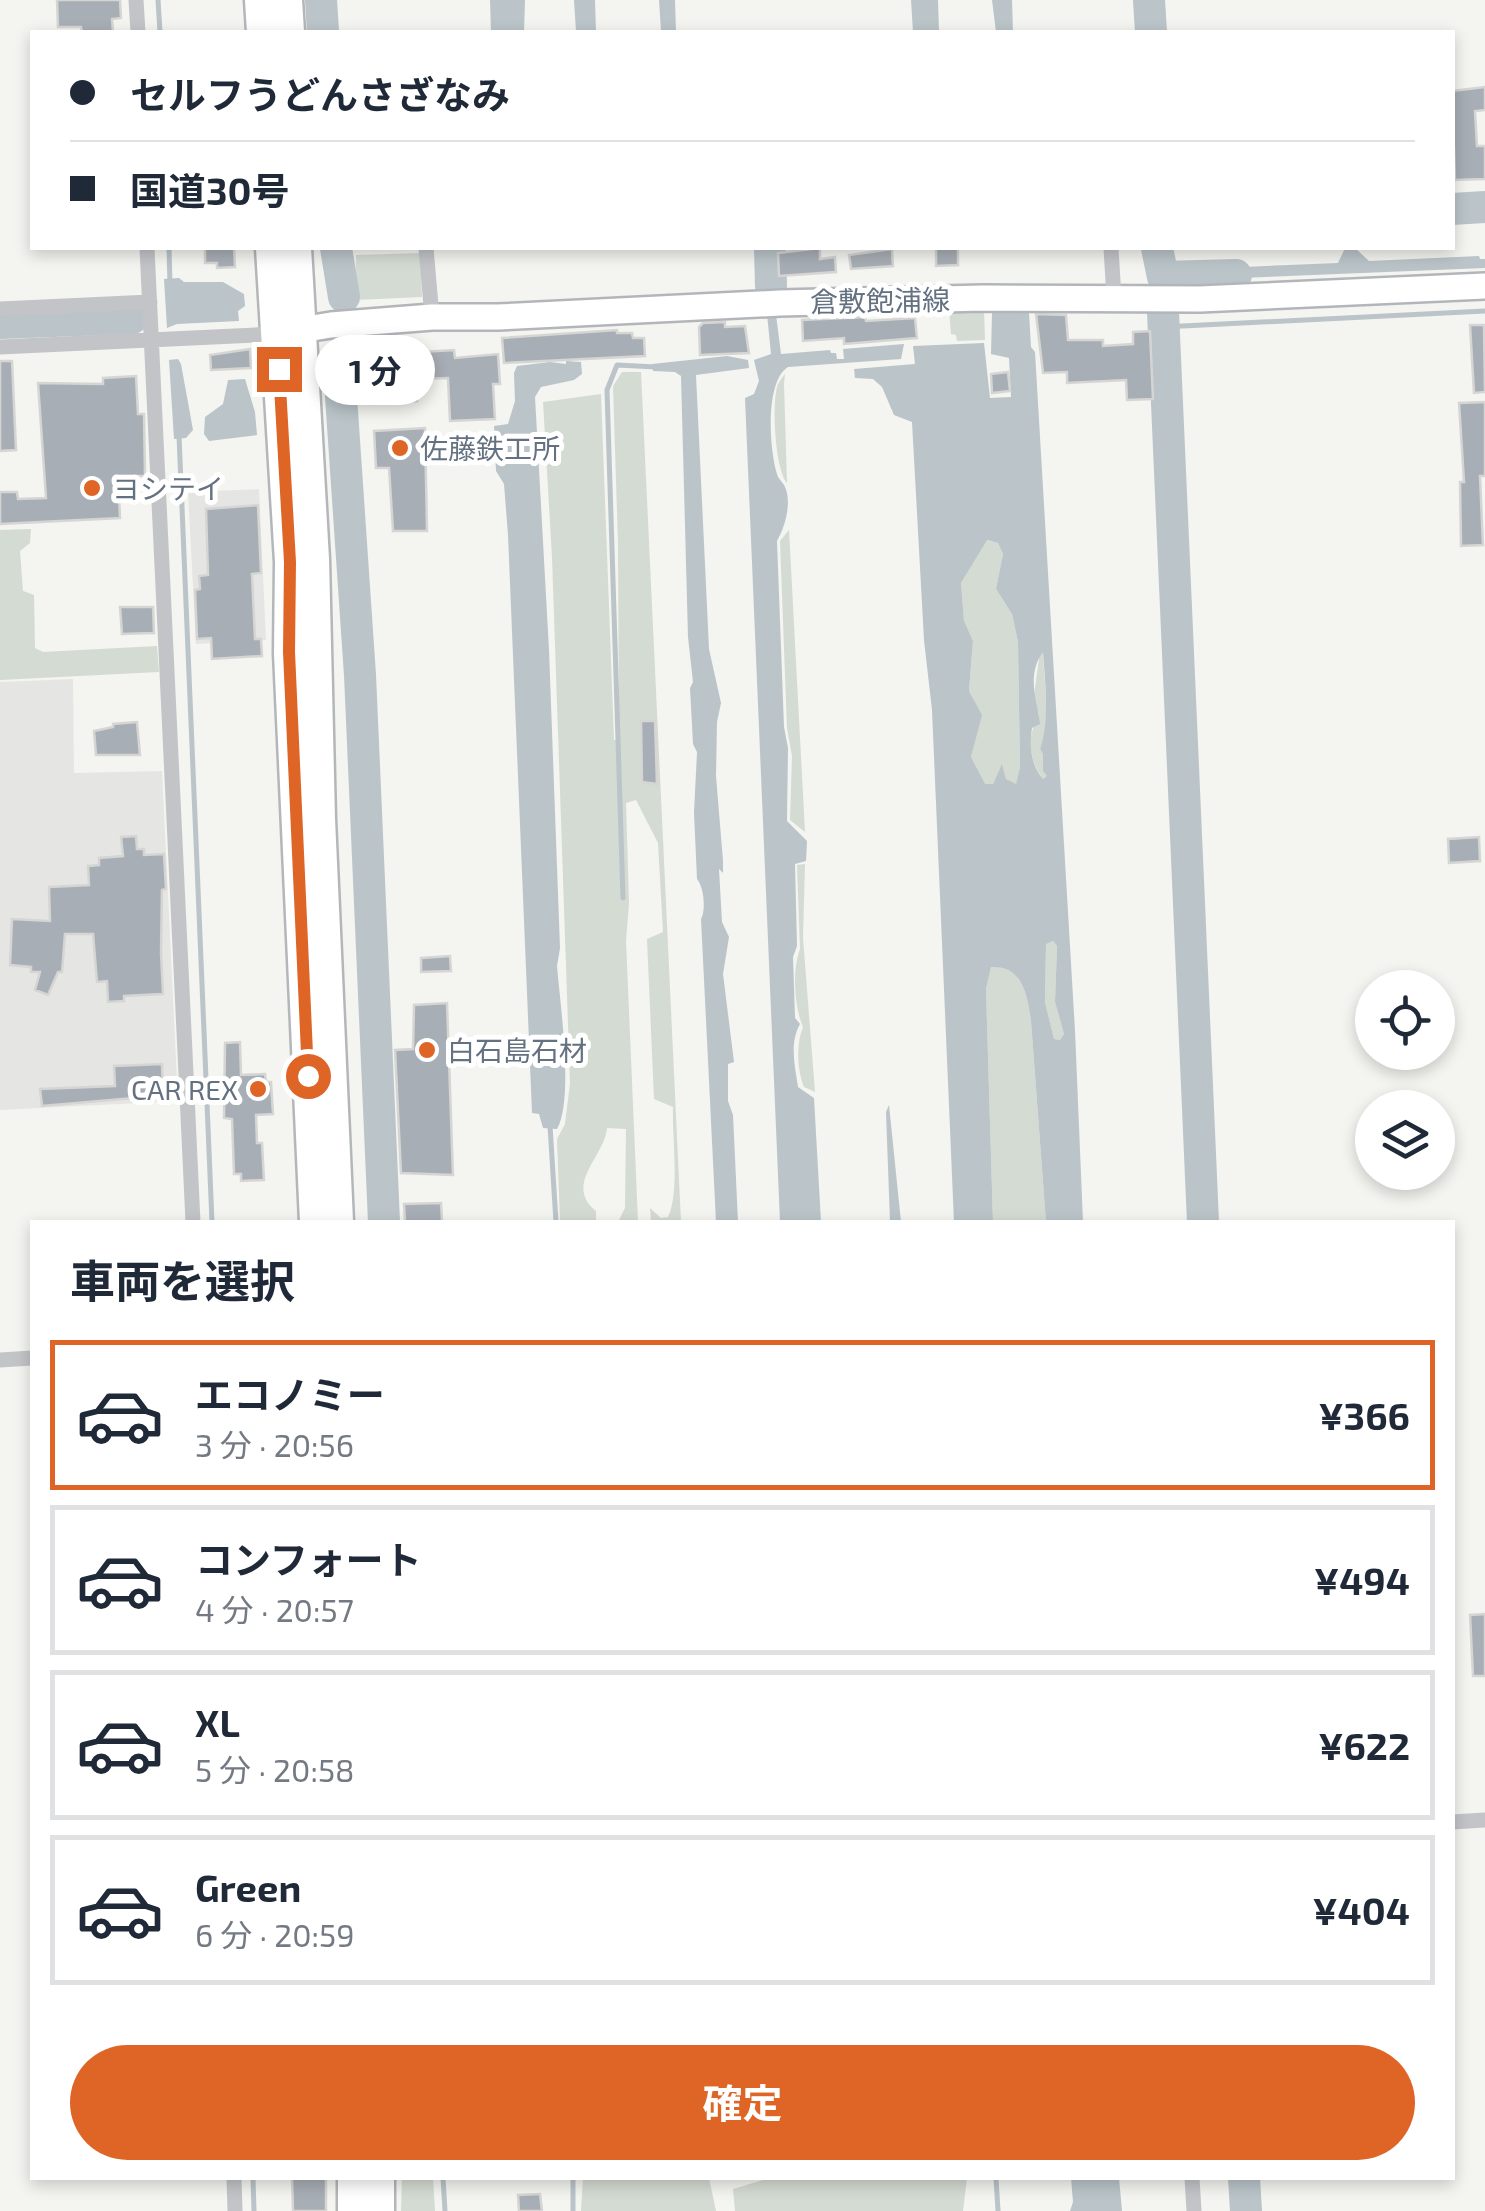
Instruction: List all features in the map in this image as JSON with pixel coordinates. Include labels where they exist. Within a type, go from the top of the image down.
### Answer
[{"type":"highway","points":[[260,0],[262,30]]},
{"type":"highway","points":[[288,0],[289,30]]},
{"type":"highway","points":[[271,250],[289,332],[314,559],[320,819],[338,1220]]},
{"type":"highway","points":[[296,250],[289,332],[289,652],[315,1220]]},
{"type":"highway","points":[[353,2180],[353,2211]]},
{"type":"highway","points":[[379,2180],[379,2211]]},
{"type":"main road","name":"倉敷飽浦線","points":[[289,332],[432,317],[882,299],[1200,299],[1485,286]]},
{"type":"street","points":[[136,0],[138,30]]},
{"type":"street","points":[[148,250],[193,1220]]},
{"type":"street","points":[[1111,250],[1114,298]]},
{"type":"street","points":[[427,252],[432,317]]},
{"type":"street","points":[[0,309],[150,302]]},
{"type":"street","points":[[0,347],[289,332]]},
{"type":"street","points":[[0,1360],[30,1358]]},
{"type":"street","points":[[1455,1822],[1485,1820]]},
{"type":"street","points":[[234,2180],[235,2211]]},
{"type":"street","points":[[1192,2180],[1194,2211]]},
{"type":"shaded area","points":[[490,0],[525,0],[524,30],[491,30]]},
{"type":"shaded area","points":[[574,0],[595,0],[596,30],[576,30]]},
{"type":"shaded area","points":[[659,0],[675,0],[676,30],[661,30]]},
{"type":"shaded area","points":[[911,0],[938,0],[939,30],[913,30]]},
{"type":"shaded area","points":[[992,0],[1012,0],[1013,30],[996,30]]},
{"type":"shaded area","points":[[1344,250],[1357,250],[1369,261],[1479,256],[1485,259],[1485,268],[1192,280],[1196,269],[1338,263]]},
{"type":"shaded area","points":[[420,253],[422,297],[355,300],[356,255]]},
{"type":"shaded area","points":[[179,278],[184,282],[223,282],[244,294],[245,306],[238,311],[239,321],[177,324],[167,328],[164,279]]},
{"type":"shaded area","points":[[949,309],[984,309],[985,340],[957,341],[956,335],[951,334]]},
{"type":"shaded area","points":[[992,313],[1029,313],[1031,347],[1035,352],[1083,1220],[1046,1220],[1028,1002],[1017,977],[1010,971],[991,967],[986,989],[993,1220],[954,1220],[932,710],[924,640],[912,422],[894,415],[882,387],[873,379],[855,378],[854,369],[915,364],[913,346],[984,343],[990,398],[1011,397],[1009,358],[991,354]],"holes":[[[987,540],[998,543],[1003,554],[996,589],[1012,614],[1018,642],[1020,767],[1016,784],[1006,779],[1002,764],[993,784],[985,784],[971,757],[982,715],[969,691],[973,641],[964,621],[961,583]],[[1043,652],[1046,714],[1040,749],[1047,776],[1043,779],[1031,749],[1032,728],[1040,724],[1034,688],[1035,670]],[[1053,941],[1057,946],[1055,1002],[1064,1034],[1060,1040],[1054,1039],[1045,1002],[1046,944]]]},
{"type":"shaded area","points":[[767,314],[776,315],[781,354],[830,350],[837,359],[844,359],[843,349],[904,344],[901,359],[788,367],[775,386],[772,400],[774,463],[788,500],[777,541],[788,748],[787,821],[807,841],[806,861],[795,864],[797,946],[793,957],[795,1018],[800,1024],[794,1055],[798,1087],[814,1098],[821,1220],[780,1220],[745,398],[754,394],[759,381],[754,360],[771,354]]},
{"type":"shaded area","points":[[727,356],[748,360],[749,368],[696,375],[709,649],[721,703],[716,776],[723,873],[719,869],[722,922],[729,937],[723,974],[734,1062],[728,1064],[728,1101],[733,1115],[738,1220],[716,1220],[701,919],[704,899],[697,879],[694,813],[697,752],[693,744],[690,688],[693,682],[688,637],[681,376],[653,371],[652,364]]},
{"type":"shaded area","points":[[178,359],[193,430],[186,438],[174,439],[169,360]]},
{"type":"shaded area","points":[[581,362],[582,374],[574,380],[541,387],[535,397],[549,650],[560,948],[557,966],[565,1074],[565,1096],[557,1129],[543,1128],[539,1114],[532,1113],[508,535],[504,484],[496,471],[494,426],[508,424],[515,401],[517,366]]},
{"type":"shaded area","points":[[622,372],[641,372],[681,1220],[651,1220],[650,1208],[661,1218],[668,1217],[672,1206],[673,1107],[654,1099],[647,939],[663,932],[658,843],[636,800],[626,803],[626,941],[638,1220],[619,1220],[625,1208],[626,1129],[607,1128],[584,1181],[587,1201],[596,1211],[596,1220],[560,1220],[557,1139],[565,1124],[570,1083],[543,402],[601,394],[614,740],[619,740],[613,386]]},
{"type":"shaded area","points":[[785,374],[787,483],[777,452],[775,422],[777,387]]},
{"type":"shaded area","points":[[245,379],[257,435],[209,441],[204,434],[205,417],[223,404],[228,380]]},
{"type":"shaded area","points":[[259,489],[266,640],[196,644],[188,492]]},
{"type":"shaded area","points":[[31,529],[30,543],[20,551],[23,591],[34,595],[35,648],[43,652],[157,646],[159,672],[0,680],[0,530]]},
{"type":"shaded area","points":[[789,530],[805,832],[790,820],[792,756],[787,728],[780,541]]},
{"type":"shaded area","points":[[986,540],[998,543],[1003,554],[996,589],[1012,614],[1018,642],[1020,767],[1016,785],[1006,779],[1002,765],[993,784],[984,784],[971,757],[981,715],[969,691],[973,641],[964,622],[961,583]]},
{"type":"shaded area","points":[[1040,652],[1046,714],[1040,749],[1043,771],[1048,776],[1043,779],[1031,748],[1039,715],[1033,702]]},
{"type":"shaded area","points":[[73,679],[74,773],[162,771],[178,1101],[0,1110],[0,682]]},
{"type":"shaded area","points":[[805,864],[803,938],[815,1092],[804,1087],[800,1073],[798,1049],[803,1027],[795,988],[800,949],[797,865]]},
{"type":"shaded area","points":[[1053,941],[1057,946],[1055,1002],[1064,1034],[1060,1040],[1054,1039],[1045,1002],[1046,943]]},
{"type":"shaded area","points":[[991,966],[1002,967],[1017,977],[1028,1002],[1046,1220],[993,1220],[986,989]]},
{"type":"shaded area","points":[[889,1105],[901,1220],[890,1220],[886,1112]]},
{"type":"shaded area","points":[[402,2180],[433,2180],[435,2211],[401,2211]]},
{"type":"shaded area","points":[[583,2180],[709,2180],[716,2211],[581,2211]]},
{"type":"shaded area","points":[[763,2180],[967,2180],[963,2211],[735,2211],[733,2189]]},
{"type":"shaded area","points":[[1071,2180],[1119,2180],[1122,2211],[1070,2211]]},
{"type":"building","points":[[57,0],[120,0],[121,18],[112,19],[113,30],[58,27]]},
{"type":"building","points":[[1485,87],[1485,110],[1475,111],[1477,146],[1485,146],[1485,179],[1455,180],[1455,91]]},
{"type":"building","points":[[205,250],[234,250],[235,267],[217,268],[217,263],[205,263]]},
{"type":"building","points":[[820,250],[820,259],[835,257],[836,272],[779,276],[778,253]]},
{"type":"building","points":[[892,250],[893,266],[851,269],[849,255]]},
{"type":"building","points":[[936,250],[958,250],[958,265],[936,266]]},
{"type":"building","points":[[1036,314],[1066,315],[1068,340],[1103,340],[1103,346],[1133,344],[1133,332],[1150,331],[1153,399],[1127,400],[1126,380],[1067,383],[1067,372],[1043,373]]},
{"type":"building","points":[[865,317],[866,321],[915,318],[917,338],[844,344],[844,338],[803,341],[802,320]]},
{"type":"building","points":[[725,322],[725,327],[745,326],[749,353],[700,355],[699,327],[703,323]]},
{"type":"building","points":[[1470,325],[1484,325],[1485,392],[1474,393]]},
{"type":"building","points":[[617,330],[632,333],[633,338],[644,338],[645,356],[504,363],[502,338]]},
{"type":"building","points":[[375,343],[376,350],[454,350],[455,358],[498,354],[500,384],[493,384],[495,419],[450,421],[448,378],[416,379],[417,401],[371,404],[370,389],[364,381],[361,344]]},
{"type":"building","points":[[250,349],[251,368],[211,370],[210,355]]},
{"type":"building","points":[[0,361],[12,361],[16,450],[0,451]]},
{"type":"building","points":[[1008,372],[1010,391],[992,393],[991,374]]},
{"type":"building","points":[[136,376],[138,414],[144,414],[145,476],[134,476],[135,494],[119,495],[120,518],[0,524],[0,492],[17,492],[18,499],[46,498],[38,383],[103,384],[103,378]]},
{"type":"building","points":[[1485,402],[1485,476],[1480,476],[1483,545],[1461,546],[1460,482],[1464,482],[1459,403]]},
{"type":"building","points":[[425,428],[427,531],[393,531],[389,468],[376,468],[374,431]]},
{"type":"building","points":[[258,505],[261,573],[252,574],[255,639],[261,639],[262,656],[212,659],[211,638],[197,639],[195,590],[200,589],[199,576],[208,575],[206,509]]},
{"type":"building","points":[[120,607],[153,607],[154,633],[122,634]]},
{"type":"building","points":[[641,721],[655,721],[657,784],[642,782]]},
{"type":"building","points":[[137,722],[140,755],[96,755],[94,731]]},
{"type":"building","points":[[136,836],[137,849],[144,849],[144,855],[164,854],[163,994],[124,996],[124,1001],[108,1002],[107,981],[97,982],[93,934],[65,934],[62,972],[58,972],[48,995],[35,990],[40,972],[10,965],[12,919],[50,921],[49,887],[89,885],[88,866],[99,865],[99,858],[123,856],[121,837]]},
{"type":"building","points":[[1479,837],[1480,861],[1449,863],[1448,839]]},
{"type":"building","points":[[450,956],[451,971],[421,972],[421,958]]},
{"type":"building","points":[[447,1003],[453,1175],[401,1173],[395,1050],[413,1049],[414,1005]]},
{"type":"building","points":[[240,1042],[241,1075],[265,1074],[266,1082],[271,1082],[273,1114],[256,1115],[264,1180],[241,1181],[241,1174],[234,1174],[232,1119],[224,1118],[225,1043]]},
{"type":"building","points":[[162,1064],[163,1092],[42,1106],[40,1089],[115,1086],[114,1066]]},
{"type":"building","points":[[441,1203],[442,1220],[405,1220],[404,1204]]},
{"type":"building","points":[[1485,1614],[1485,1676],[1473,1676],[1470,1615]]},
{"type":"building","points":[[292,2180],[326,2180],[326,2211],[293,2211]]},
{"type":"building","points":[[540,2194],[542,2211],[519,2211],[518,2195]]},
{"type":"waterway","points":[[158,0],[160,30]]},
{"type":"waterway","points":[[321,0],[323,30]]},
{"type":"waterway","points":[[1149,0],[1151,30]]},
{"type":"waterway","points":[[1455,209],[1485,207]]},
{"type":"waterway","points":[[169,250],[170,284]]},
{"type":"waterway","points":[[336,250],[344,297]]},
{"type":"waterway","points":[[770,250],[771,286]]},
{"type":"waterway","points":[[1157,250],[1163,277],[1236,275]]},
{"type":"waterway","points":[[1163,327],[1485,311]]},
{"type":"waterway","points":[[1163,312],[1203,1220]]},
{"type":"waterway","points":[[0,323],[132,318]]},
{"type":"waterway","points":[[345,348],[340,382],[360,675],[384,1220]]},
{"type":"waterway","points":[[623,898],[607,390],[617,365],[656,367]]},
{"type":"waterway","points":[[332,424],[342,423]]},
{"type":"waterway","points":[[179,436],[212,1220]]},
{"type":"waterway","points":[[550,1126],[556,1220]]},
{"type":"waterway","points":[[253,2180],[254,2211]]},
{"type":"waterway","points":[[443,2180],[445,2211]]},
{"type":"waterway","points":[[573,2180],[573,2211]]},
{"type":"waterway","points":[[996,2180],[998,2211]]},
{"type":"waterway","points":[[1244,2180],[1246,2211]]},
{"type":"place","name":"佐藤鉄工所","points":[[400,448]]},
{"type":"place","name":"ヨシテイ","points":[[92,488]]},
{"type":"place","name":"白石島石材","points":[[427,1050]]},
{"type":"place","name":"CAR REX","points":[[258,1089]]},
{"type":"route","points":[[279,369],[290,562],[289,652],[308,1076]]}]
